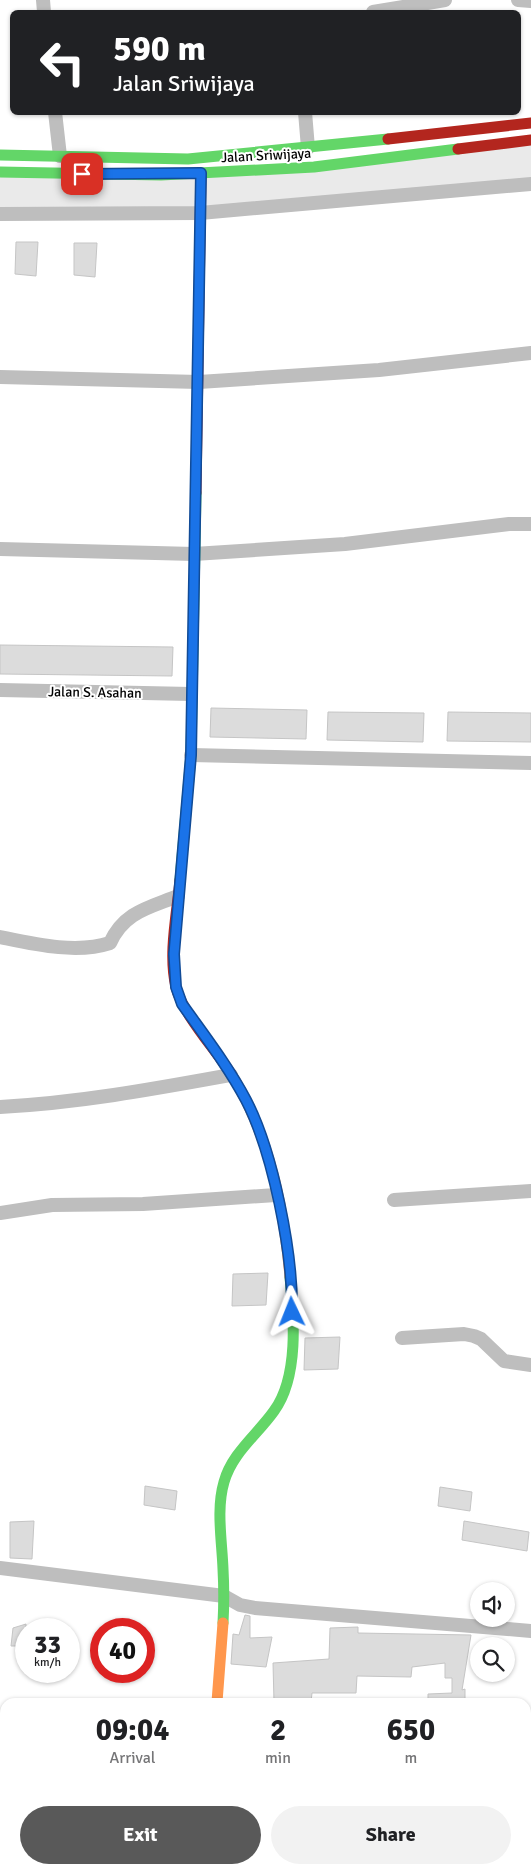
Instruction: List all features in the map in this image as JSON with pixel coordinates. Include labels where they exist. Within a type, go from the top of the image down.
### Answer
[{"type":"street","points":[[378,8],[445,0]]},
{"type":"street","points":[[518,0],[531,1]]},
{"type":"street","points":[[55,115],[60,156]]},
{"type":"street","points":[[305,115],[308,148]]},
{"type":"street","name":"Jalan Sriwijaya","points":[[0,155],[188,159],[308,148],[502,124],[531,123]]},
{"type":"street","name":"Jalan Sriwijaya","points":[[0,172],[201,173],[314,168],[531,140]]},
{"type":"street","points":[[201,173],[199,382],[191,755],[174,954],[178,996],[231,1074],[260,1130],[276,1195],[290,1268],[293,1298],[288,1383],[275,1408],[238,1453],[224,1482],[221,1499],[224,1596],[217,1698]]},
{"type":"street","points":[[0,214],[200,213],[531,184]]},
{"type":"street","points":[[0,378],[199,382],[379,370],[531,353]]},
{"type":"street","points":[[0,548],[194,554],[345,544],[509,524],[531,524]]},
{"type":"street","name":"Jalan S. Asahan","points":[[0,690],[191,694]]},
{"type":"street","points":[[191,755],[531,763]]},
{"type":"street","points":[[0,937],[35,944],[95,948],[110,943],[116,929],[130,916],[178,896]]},
{"type":"street","points":[[0,1107],[68,1102],[131,1094],[231,1074]]},
{"type":"street","points":[[394,1200],[531,1191]]},
{"type":"street","points":[[0,1213],[52,1205],[143,1204],[276,1195]]},
{"type":"street","points":[[402,1338],[464,1334],[474,1336],[481,1339],[504,1361],[531,1365]]},
{"type":"street","points":[[0,1568],[224,1596],[240,1605],[255,1608],[531,1631]]},
{"type":"shaded area","points":[[531,142],[531,182],[201,212],[202,174]]},
{"type":"shaded area","points":[[0,173],[199,174],[199,212],[0,212]]},
{"type":"building","points":[[16,242],[38,242],[36,276],[15,274]]},
{"type":"building","points":[[74,243],[97,243],[95,277],[74,275]]},
{"type":"building","points":[[0,645],[173,647],[172,676],[0,674]]},
{"type":"building","points":[[211,708],[307,710],[306,739],[210,737]]},
{"type":"building","points":[[328,712],[424,713],[423,742],[327,740]]},
{"type":"building","points":[[448,712],[531,713],[531,742],[447,741]]},
{"type":"building","points":[[268,1273],[266,1305],[232,1306],[233,1274]]},
{"type":"building","points":[[340,1337],[338,1369],[304,1370],[305,1338]]},
{"type":"building","points":[[145,1486],[177,1491],[175,1510],[144,1505]]},
{"type":"building","points":[[440,1487],[472,1492],[470,1511],[438,1506]]},
{"type":"building","points":[[34,1521],[32,1559],[10,1558],[10,1522]]},
{"type":"building","points":[[464,1521],[529,1532],[527,1551],[462,1540]]},
{"type":"building","points":[[245,1615],[250,1616],[250,1638],[272,1637],[266,1667],[231,1664],[233,1634],[239,1635]]},
{"type":"building","points":[[15,1627],[15,1646],[11,1646],[13,1628]]},
{"type":"building","points":[[358,1627],[358,1633],[471,1635],[462,1690],[465,1689],[465,1698],[428,1698],[428,1694],[452,1693],[452,1678],[445,1678],[445,1663],[412,1667],[411,1677],[357,1676],[356,1693],[312,1693],[311,1698],[274,1698],[273,1663],[329,1659],[330,1628]]},
{"type":"traffic: fast","points":[[0,155],[188,159],[388,139]]},
{"type":"traffic: fast","points":[[0,172],[161,175],[314,167],[458,149]]},
{"type":"traffic: fast","points":[[180,880],[191,755],[196,493]]},
{"type":"traffic: fast","points":[[223,1623],[224,1582],[220,1514],[222,1492],[224,1482],[233,1462],[274,1411],[288,1381],[293,1346],[293,1310],[290,1277]]},
{"type":"traffic: slow","points":[[231,1074],[244,1097],[265,1146],[284,1224],[290,1277]]},
{"type":"traffic: slow","points":[[217,1698],[223,1623]]},
{"type":"traffic: jam","points":[[388,139],[531,123]]},
{"type":"traffic: jam","points":[[458,149],[531,140]]},
{"type":"traffic: jam","points":[[196,493],[201,173]]},
{"type":"traffic: jam","points":[[180,880],[173,948],[176,987],[179,997],[192,1020],[231,1074]]},
{"type":"route","points":[[82,174],[161,175],[201,173],[199,382],[192,634],[191,755],[186,794],[175,935],[176,987],[182,1004],[231,1074],[260,1130],[282,1220],[290,1268],[293,1298],[292,1312]]}]
